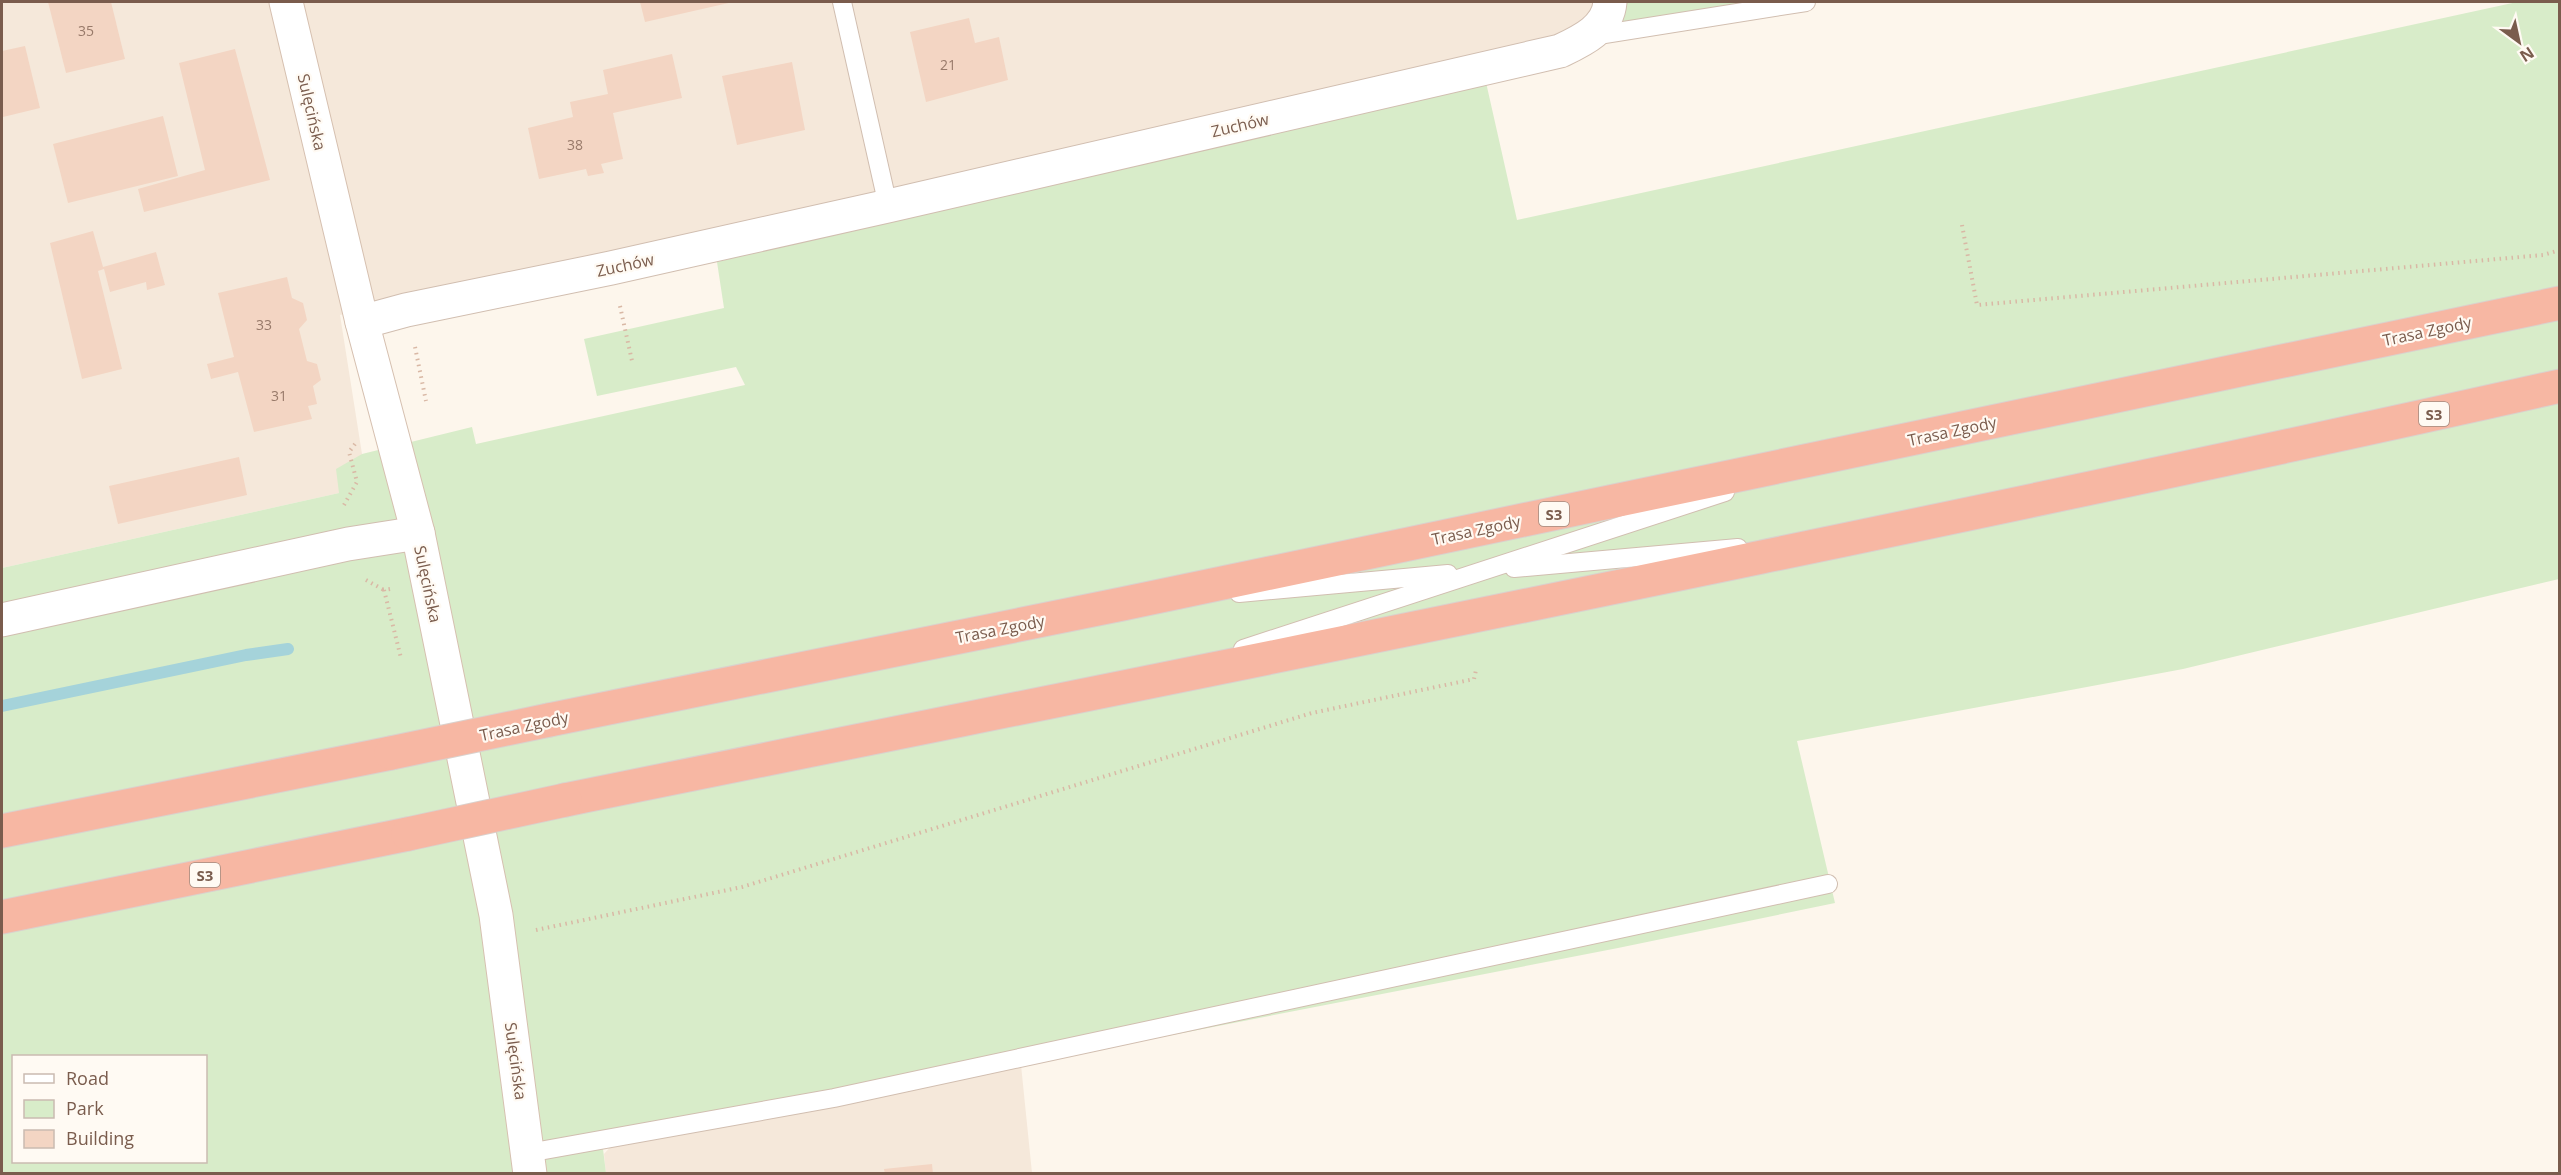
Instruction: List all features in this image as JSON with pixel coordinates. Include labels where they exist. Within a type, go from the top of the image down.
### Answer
[{"type":"highway","name":"Trasa Zgody","points":[[2,831],[1122,604],[2559,303]]},
{"type":"highway","name":"S3","points":[[2,916],[1856,537],[2308,442],[2559,386]]},
{"type":"street","name":"Sulęcińska","points":[[286,2],[362,322],[418,533],[496,915],[529,1163]]},
{"type":"street","points":[[1590,37],[1602,23],[1610,2]]},
{"type":"street","name":"Zuchów","points":[[362,322],[406,310],[611,268],[888,206],[1560,51],[1590,37]]},
{"type":"street","points":[[2,620],[348,544],[418,533]]},
{"type":"lane","points":[[842,2],[888,206]]},
{"type":"lane","name":"Zuchów","points":[[1590,37],[1806,2]]},
{"type":"lane","points":[[1136,684],[1843,453]]},
{"type":"lane","points":[[1122,604],[1856,537]]},
{"type":"lane","points":[[529,1163],[1827,884]]},
{"type":"path","points":[[1962,225],[1977,305],[2543,255],[2559,250]]},
{"type":"path","points":[[611,268],[632,361]]},
{"type":"path","points":[[536,930],[742,887],[1312,712],[1474,679],[1476,670]]},
{"type":"shaded area","points":[[2,2],[1622,2],[1614,28],[430,291],[340,315],[362,454],[339,493],[2,568]]},
{"type":"shaded area","points":[[1021,1065],[1032,1173],[606,1174],[604,1154],[613,1144]]},
{"type":"green space","points":[[1622,2],[1751,2],[1614,28]]},
{"type":"green space","points":[[2517,2],[2559,2],[2559,579],[2183,669],[1797,741],[1835,903],[1618,948],[613,1144],[602,1141],[606,1173],[2,1173],[2,568],[339,493],[336,469],[362,454],[472,427],[476,444],[745,385],[736,367],[597,396],[584,339],[724,308],[717,262],[1483,69],[1517,220]]},
{"type":"building","points":[[48,2],[111,2],[125,59],[66,73]]},
{"type":"building","points":[[640,2],[733,2],[645,22]]},
{"type":"building","points":[[969,18],[975,43],[999,37],[1008,80],[926,102],[910,32]]},
{"type":"building","points":[[25,46],[40,108],[3,117],[2,51]]},
{"type":"building","points":[[235,49],[270,180],[144,212],[138,189],[205,170],[179,63]]},
{"type":"building","points":[[672,54],[682,98],[613,113],[623,159],[601,164],[604,173],[588,176],[586,169],[539,179],[528,128],[573,117],[570,102],[608,94],[603,70]]},
{"type":"building","points":[[792,62],[805,130],[737,145],[722,76]]},
{"type":"building","points":[[163,116],[178,176],[68,203],[53,144]]},
{"type":"building","points":[[93,231],[103,267],[156,252],[165,285],[147,290],[146,282],[110,292],[104,269],[98,271],[122,369],[82,379],[50,243]]},
{"type":"building","points":[[287,277],[292,298],[303,303],[307,320],[299,329],[307,361],[317,364],[321,380],[313,386],[317,404],[308,406],[312,419],[254,432],[238,372],[211,379],[207,364],[234,357],[218,293]]},
{"type":"building","points":[[239,457],[247,495],[118,524],[109,486]]},
{"type":"building","points":[[932,1164],[933,1174],[885,1174],[884,1169]]},
{"type":"waterway","points":[[2,706],[246,655],[288,649]]}]
